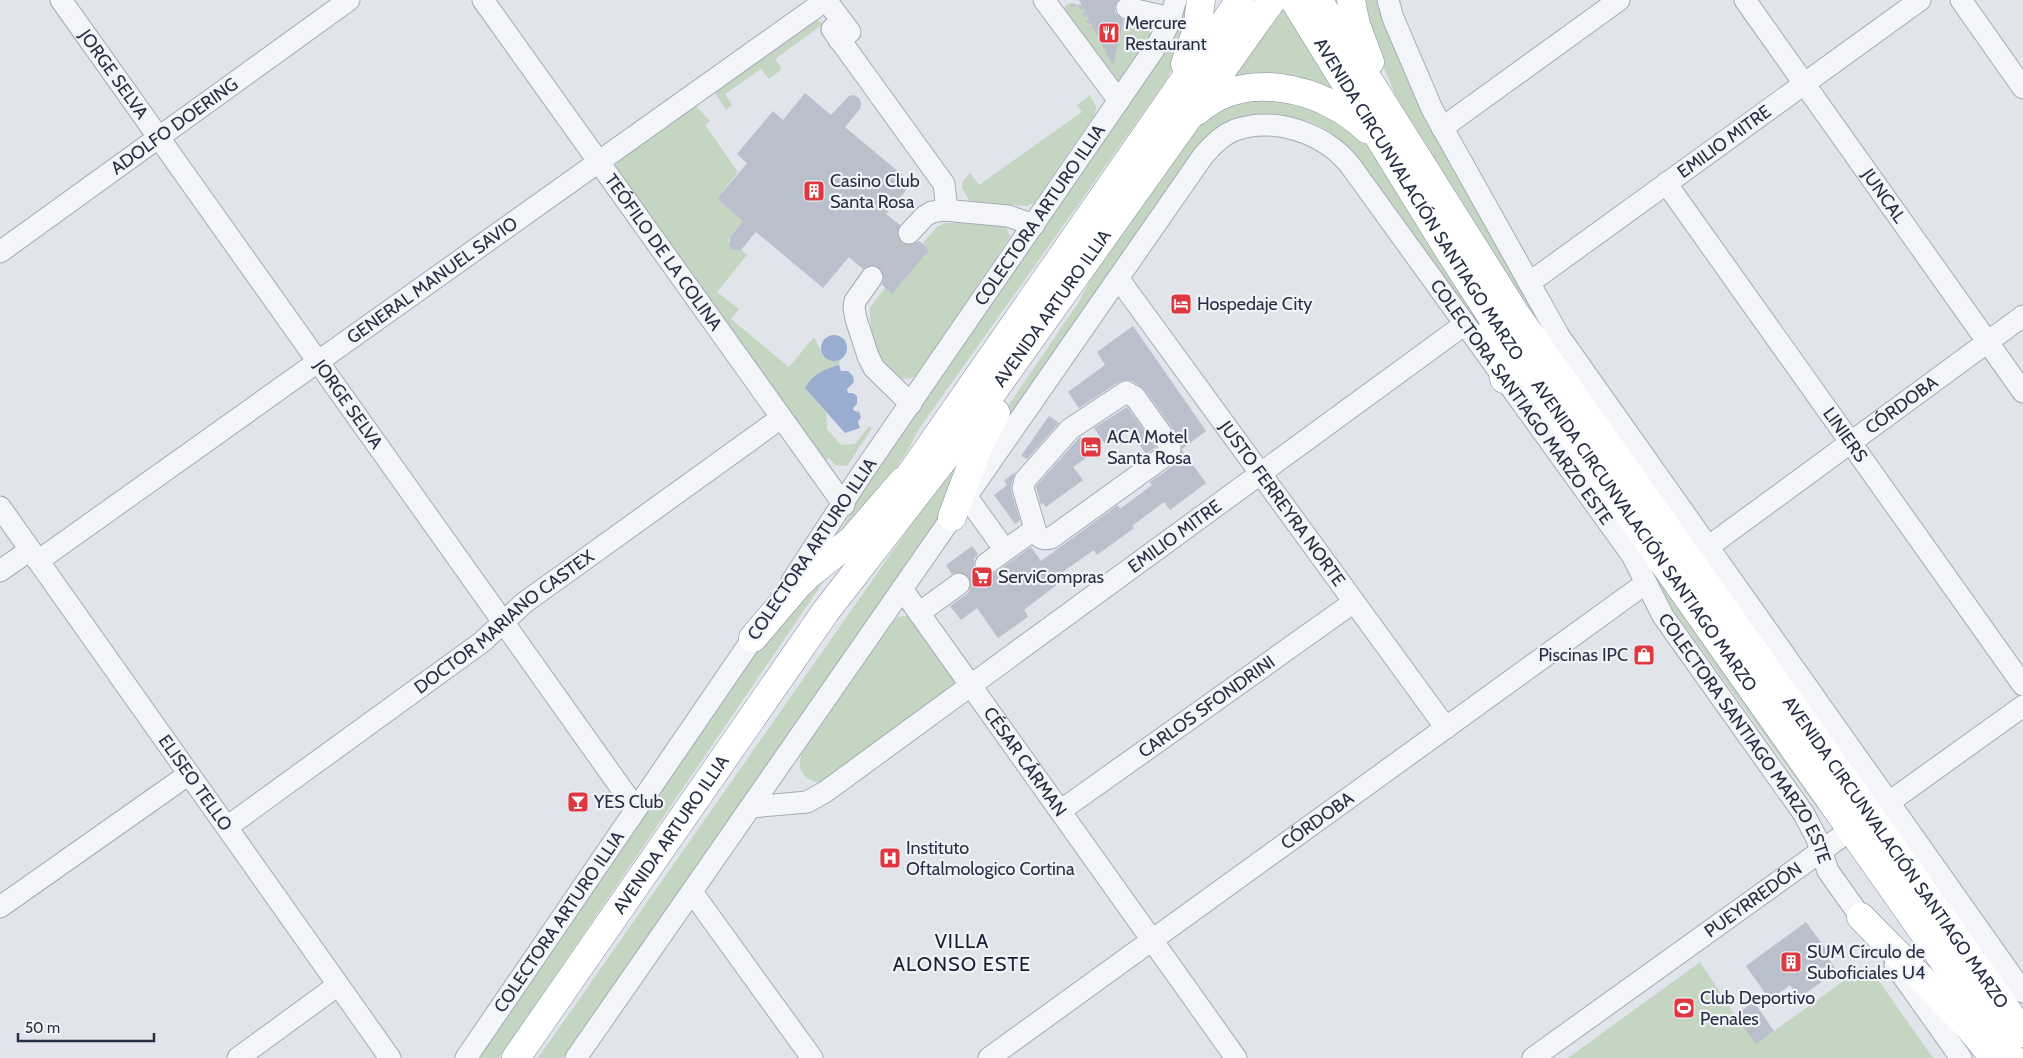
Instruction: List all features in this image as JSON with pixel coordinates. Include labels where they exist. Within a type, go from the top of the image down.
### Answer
[{"type":"highway","points":[[1165,129],[1197,29],[1202,0]]},
{"type":"highway","name":"AVENIDA ARTURO ILLIA","points":[[516,1058],[826,611],[947,456],[1110,227],[1240,0]]},
{"type":"highway","name":"AVENIDA ARTURO ILLIA","points":[[826,611],[911,472],[1165,129],[1272,0]]},
{"type":"highway","name":"AVENIDA CIRCUNVALACIÓN SANTIAGO MARZO","points":[[1294,0],[1399,169],[1436,210],[1515,313],[2023,1033]]},
{"type":"highway","name":"AVENIDA CIRCUNVALACIÓN SANTIAGO MARZO","points":[[1318,0],[1436,210]]},
{"type":"highway","points":[[1351,0],[1356,25],[1372,65],[1494,338],[1499,352],[1504,379]]},
{"type":"highway","points":[[1165,129],[1194,114],[1216,98],[1228,94],[1267,88],[1293,90],[1320,97],[1351,114],[1368,130],[1399,169]]},
{"type":"highway","points":[[959,507],[978,445],[988,426],[1066,311],[1110,227]]},
{"type":"highway","points":[[753,638],[808,575],[857,535],[911,472]]},
{"type":"highway","name":"AVENIDA CIRCUNVALACIÓN SANTIAGO MARZO","points":[[1870,816],[2012,1058]]},
{"type":"highway","points":[[1861,917],[1969,1026],[1993,1058]]},
{"type":"highway","points":[[1952,930],[2023,1016]]},
{"type":"street","name":"JORGE SELVA","points":[[61,0],[636,809]]},
{"type":"street","name":"ADOLFO DOERING","points":[[0,252],[349,0]]},
{"type":"street","name":"TEÓFILO DE LA COLINA","points":[[483,0],[844,505]]},
{"type":"street","points":[[1388,0],[1392,18],[1418,80],[1442,128],[1565,345],[1708,547],[1870,816],[2023,992]]},
{"type":"street","points":[[1442,128],[1619,0]]},
{"type":"street","name":"JUNCAL","points":[[1744,0],[2023,392]]},
{"type":"street","name":"EMILIO MITRE","points":[[1529,283],[1920,0]]},
{"type":"street","points":[[1961,0],[2023,88]]},
{"type":"street","points":[[1048,1],[1119,101]]},
{"type":"street","name":"GENERAL MANUEL SAVIO","points":[[0,571],[34,555],[318,362],[821,4]]},
{"type":"street","points":[[821,4],[944,184],[947,210]]},
{"type":"street","points":[[1127,8],[1174,9]]},
{"type":"street","name":"COLECTORA ARTURO ILLIA","points":[[466,1058],[844,505],[910,404],[1159,42],[1174,9]]},
{"type":"street","name":"COLECTORA SANTIAGO MARZO ESTE","points":[[1118,278],[1203,156],[1217,141],[1226,135],[1235,130],[1257,126],[1278,127],[1299,131],[1328,143],[1336,149],[1350,165],[1632,555],[1663,616],[1812,826],[1832,877],[1961,1058]]},
{"type":"street","name":"LINIERS","points":[[1666,184],[2023,685]]},
{"type":"street","points":[[909,233],[929,214],[947,210],[1008,216],[1034,225]]},
{"type":"street","points":[[872,277],[855,301],[856,319],[872,365],[910,404]]},
{"type":"street","points":[[576,1058],[1118,278]]},
{"type":"street","name":"JUSTO FERREYRA NORTE","points":[[1118,278],[1446,728]]},
{"type":"street","name":"CÓRDOBA","points":[[1708,547],[2023,316]]},
{"type":"street","name":"EMILIO MITRE","points":[[751,807],[807,802],[819,796],[1465,324]]},
{"type":"street","points":[[1123,393],[1131,393],[1168,443],[1169,453],[1051,538],[1042,538],[1037,535],[1035,529],[1023,488],[1025,480],[1074,426],[1123,393]]},
{"type":"street","name":"DOCTOR MARIANO CASTEX","points":[[227,827],[482,642],[524,603],[782,418]]},
{"type":"street","name":"ELISEO TELLO","points":[[0,507],[390,1058]]},
{"type":"street","points":[[959,507],[1005,550]]},
{"type":"street","points":[[986,564],[1035,529]]},
{"type":"street","name":"CÓRDOBA","points":[[989,1058],[1646,583]]},
{"type":"street","points":[[919,613],[959,584]]},
{"type":"street","name":"CÉSAR CÁRMAN","points":[[902,589],[1236,1058]]},
{"type":"street","name":"CARLOS SFONDRINI","points":[[1060,811],[1354,602]]},
{"type":"street","name":"PUEYRREDÓN","points":[[1534,1058],[2023,706]]},
{"type":"street","points":[[0,907],[189,774]]},
{"type":"street","points":[[692,892],[812,1058]]},
{"type":"street","points":[[238,1058],[338,985]]},
{"type":"green space","points":[[1185,0],[1192,0],[1177,59],[1165,82],[919,429],[907,452],[856,526],[818,560],[845,523],[869,479],[1174,39],[1182,23]]},
{"type":"green space","points":[[1362,0],[1380,0],[1552,341],[1498,269],[1397,99],[1373,42]]},
{"type":"green space","points":[[1283,2],[1343,97],[1227,84]]},
{"type":"green space","points":[[1071,3],[1082,5],[1113,65],[1126,14],[1147,23],[1151,37],[1118,84],[1063,11],[1066,5]]},
{"type":"green space","points":[[816,18],[823,24],[775,59],[782,69],[769,79],[761,69],[725,94],[732,105],[726,110],[714,91]]},
{"type":"green space","points":[[1090,95],[1096,107],[1095,114],[1034,203],[1027,206],[975,203],[969,200],[962,188],[963,181],[970,173],[979,185],[1082,112],[1077,105]]},
{"type":"green space","points":[[1249,100],[1308,103],[1365,138],[1484,330],[1489,342],[1363,165],[1335,135],[1321,126],[1306,120],[1274,117],[1234,121],[990,445],[1002,415],[1078,303],[1108,247],[1182,140],[1210,113]]},
{"type":"green space","points":[[695,105],[710,121],[705,125],[738,172],[717,199],[743,221],[728,242],[732,250],[741,250],[747,255],[717,292],[739,309],[731,319],[789,367],[814,337],[824,357],[836,361],[840,360],[839,365],[824,370],[811,379],[805,388],[826,412],[827,429],[841,445],[855,444],[869,426],[872,428],[847,466],[835,465],[829,458],[823,462],[615,168],[619,158]]},
{"type":"green space","points":[[945,223],[996,223],[1006,227],[1010,237],[918,373],[912,378],[905,379],[892,373],[875,347],[870,307],[885,288],[892,293],[929,250],[922,244],[937,227]]},
{"type":"green space","points":[[967,445],[939,518],[930,535],[563,1058],[538,1058]]},
{"type":"green space","points":[[1638,552],[1822,810],[1817,808],[1666,600]]},
{"type":"green space","points":[[841,556],[499,1058],[477,1058],[792,600]]},
{"type":"green space","points":[[909,616],[954,680],[953,684],[825,782],[808,779],[801,770],[800,759],[802,753],[893,622],[898,617]]},
{"type":"green space","name":"Club Deportivo Penales","points":[[1700,962],[1735,1015],[1766,1037],[1867,964],[1933,1058],[1568,1058]]},
{"type":"water","points":[[834,335],[843,339],[847,348],[843,357],[834,361],[825,357],[821,348],[825,339]]},
{"type":"water","points":[[839,365],[841,371],[848,371],[853,376],[854,382],[847,389],[848,393],[853,393],[857,396],[857,404],[853,408],[854,411],[859,412],[861,417],[858,422],[860,428],[845,433],[805,388],[811,379],[819,373]]},
{"type":"building","name":"Mercure Restaurant","points":[[1079,0],[1118,0],[1115,12],[1124,20],[1113,66]]},
{"type":"building","name":"Casino Club Santa Rosa","points":[[805,93],[831,115],[849,96],[854,95],[859,98],[861,103],[860,109],[845,127],[912,183],[886,214],[900,225],[897,236],[901,242],[912,245],[919,241],[929,250],[892,294],[882,285],[884,279],[883,271],[880,267],[874,265],[863,269],[849,257],[823,288],[756,232],[741,250],[732,250],[729,245],[730,237],[743,221],[717,199],[747,163],[737,154],[773,111],[783,120]]},
{"type":"building","points":[[1133,326],[1206,431],[1182,449],[1178,436],[1145,390],[1132,381],[1125,380],[1119,382],[1079,408],[1068,392],[1105,365],[1097,352]]},
{"type":"building","points":[[1127,407],[1156,447],[1146,454],[1128,428],[1105,444],[1094,428]]},
{"type":"building","points":[[1049,416],[1059,423],[1027,459],[1021,456]]},
{"type":"building","points":[[1080,437],[1098,450],[1073,467],[1083,480],[1046,507],[1043,503],[1041,505],[1036,486]]},
{"type":"building","points":[[1182,450],[1206,483],[1170,510],[1164,502],[1132,526],[1134,528],[1097,555],[1094,550],[1054,578],[1058,584],[1024,610],[1028,617],[998,638],[977,608],[961,620],[950,606],[967,594],[971,589],[971,582],[965,573],[958,572],[952,574],[946,565],[972,546],[978,554],[974,559],[974,566],[976,572],[981,576],[993,574],[1031,547],[1041,561],[1118,505],[1120,509],[1152,485],[1150,482],[1177,463]]},
{"type":"building","points":[[1015,472],[1011,491],[1020,520],[1015,524],[994,495],[1007,485],[1004,481]]},
{"type":"building","name":"SUM Círculo de Suboficiales U4","points":[[1806,922],[1831,956],[1828,958],[1837,971],[1799,998],[1790,985],[1770,1000],[1746,966]]},
{"type":"building","points":[[1754,1002],[1774,1031],[1756,1044],[1735,1015]]},
{"type":"tunnel","points":[[1090,0],[1127,8]]},
{"type":"tunnel","points":[[872,277],[909,233]]},
{"type":"tunnel","points":[[959,584],[986,564]]},
{"type":"place","name":"Mercure Restaurant","points":[[1109,33]]},
{"type":"place","name":"Casino Club Santa Rosa","points":[[814,191]]},
{"type":"place","name":"Hospedaje City","points":[[1181,304]]},
{"type":"place","name":"ACA Motel Santa Rosa","points":[[1091,447]]},
{"type":"place","name":"ServiCompras","points":[[982,577]]},
{"type":"place","name":"Piscinas IPC","points":[[1644,655]]},
{"type":"place","name":"YES Club","points":[[578,802]]},
{"type":"place","name":"Instituto Oftalmologico Cortina","points":[[890,858]]},
{"type":"place","name":"SUM Círculo de Suboficiales U4","points":[[1791,962]]},
{"type":"place","name":"Club Deportivo Penales","points":[[1684,1008]]},
{"type":"district","name":"VILLA ALONSO ESTE","points":[[962,952]]}]
